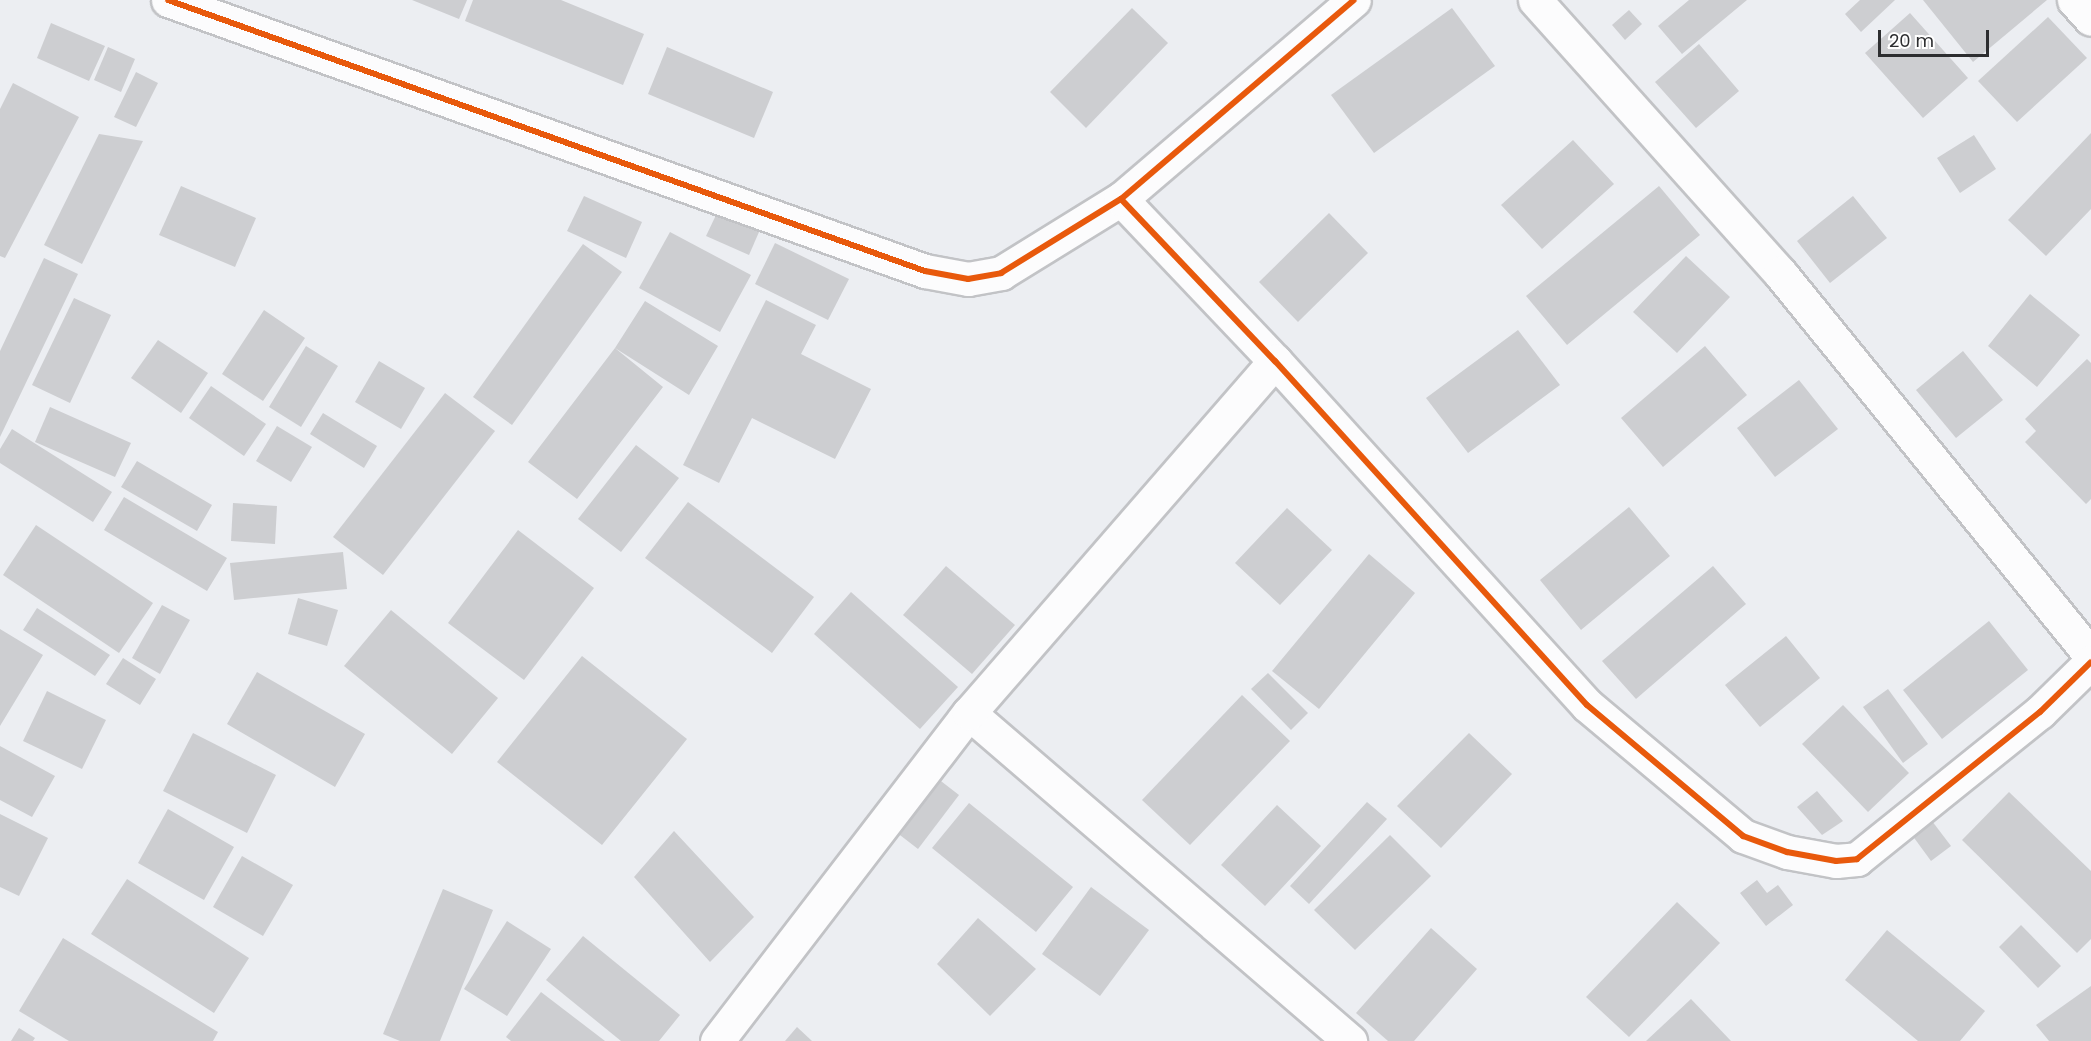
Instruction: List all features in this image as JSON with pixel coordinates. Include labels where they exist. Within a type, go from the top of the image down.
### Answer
[{"type":"street","points":[[168,0],[925,271],[968,279],[1001,273],[1121,200],[1354,0]]},
{"type":"street","points":[[1536,0],[1780,273],[2091,656]]},
{"type":"street","points":[[2074,0],[2091,19]]},
{"type":"street","points":[[1121,200],[1275,361],[1587,705],[1743,836],[1787,852],[1836,861],[1857,859],[2040,712],[2091,662]]},
{"type":"street","points":[[717,1041],[969,713],[1275,361]]},
{"type":"street","points":[[969,713],[1350,1041]]},
{"type":"building","points":[[412,0],[467,0],[459,19]]},
{"type":"building","points":[[473,0],[561,0],[644,34],[623,85],[465,21]]},
{"type":"building","points":[[1689,0],[1747,0],[1682,54],[1658,26]]},
{"type":"building","points":[[1860,0],[1895,0],[1861,32],[1845,14]]},
{"type":"building","points":[[1923,0],[2047,0],[1973,62]]},
{"type":"building","points":[[1132,8],[1168,43],[1086,128],[1050,92]]},
{"type":"building","points":[[1452,8],[1495,66],[1374,153],[1331,95]]},
{"type":"building","points":[[1629,10],[1642,24],[1625,40],[1612,25]]},
{"type":"building","points":[[1910,13],[1968,78],[1923,118],[1865,53]]},
{"type":"building","points":[[2048,17],[2087,58],[2017,122],[1978,81]]},
{"type":"building","points":[[51,23],[105,46],[89,81],[37,58]]},
{"type":"building","points":[[1699,44],[1739,91],[1696,128],[1655,82]]},
{"type":"building","points":[[108,47],[135,59],[121,92],[94,80]]},
{"type":"building","points":[[667,47],[773,92],[754,138],[648,94]]},
{"type":"building","points":[[136,72],[158,83],[136,127],[114,117]]},
{"type":"building","points":[[13,83],[79,117],[5,258],[0,256],[0,109]]},
{"type":"building","points":[[2091,133],[2091,209],[2046,256],[2008,220]]},
{"type":"building","points":[[99,134],[143,141],[82,264],[44,245]]},
{"type":"building","points":[[1974,135],[1996,169],[1960,193],[1937,158]]},
{"type":"building","points":[[1573,140],[1614,184],[1542,249],[1501,205]]},
{"type":"building","points":[[181,186],[256,218],[235,267],[159,235]]},
{"type":"building","points":[[1659,186],[1700,235],[1567,345],[1526,296]]},
{"type":"building","points":[[584,196],[642,222],[626,258],[567,231]]},
{"type":"building","points":[[1853,196],[1887,238],[1830,283],[1797,241]]},
{"type":"building","points":[[717,213],[759,232],[749,255],[706,236]]},
{"type":"building","points":[[1329,213],[1368,253],[1298,322],[1259,282]]},
{"type":"building","points":[[670,232],[751,275],[720,332],[639,288]]},
{"type":"building","points":[[775,243],[849,279],[828,320],[755,284]]},
{"type":"building","points":[[583,244],[622,272],[512,425],[473,397]]},
{"type":"building","points":[[1686,256],[1730,297],[1677,353],[1633,312]]},
{"type":"building","points":[[44,258],[78,274],[0,437],[0,351]]},
{"type":"building","points":[[2030,294],[2080,335],[2037,387],[1988,346]]},
{"type":"building","points":[[74,298],[111,315],[70,403],[32,385]]},
{"type":"building","points":[[766,300],[816,325],[801,354],[871,389],[835,459],[752,418],[719,483],[683,465]]},
{"type":"building","points":[[645,301],[718,346],[689,395],[615,348]]},
{"type":"building","points":[[264,310],[305,338],[263,401],[222,374]]},
{"type":"building","points":[[1518,330],[1560,385],[1468,453],[1426,398]]},
{"type":"building","points":[[158,340],[208,373],[181,413],[131,378]]},
{"type":"building","points":[[306,346],[338,366],[301,427],[269,407]]},
{"type":"building","points":[[1705,346],[1747,395],[1663,467],[1621,418]]},
{"type":"building","points":[[615,348],[663,387],[577,499],[528,462]]},
{"type":"building","points":[[1963,351],[2003,400],[1956,438],[1916,390]]},
{"type":"building","points":[[2087,359],[2091,363],[2091,499],[2086,504],[2025,442],[2036,431],[2025,419]]},
{"type":"building","points":[[379,361],[425,388],[401,429],[355,402]]},
{"type":"building","points":[[1799,380],[1838,429],[1775,477],[1737,428]]},
{"type":"building","points":[[211,386],[266,424],[244,456],[189,418]]},
{"type":"building","points":[[445,393],[495,431],[383,575],[333,537]]},
{"type":"building","points":[[50,407],[131,443],[115,477],[35,442]]},
{"type":"building","points":[[323,413],[377,446],[364,468],[310,434]]},
{"type":"building","points":[[277,426],[312,447],[291,482],[256,461]]},
{"type":"building","points":[[12,429],[112,492],[93,522],[0,463],[0,449]]},
{"type":"building","points":[[636,445],[679,478],[621,552],[578,519]]},
{"type":"building","points":[[137,461],[212,505],[197,531],[121,487]]},
{"type":"building","points":[[124,497],[227,558],[207,591],[104,530]]},
{"type":"building","points":[[688,502],[814,597],[772,653],[645,558]]},
{"type":"building","points":[[233,503],[277,506],[275,544],[231,541]]},
{"type":"building","points":[[1629,507],[1670,556],[1581,630],[1540,580]]},
{"type":"building","points":[[1287,508],[1332,550],[1280,605],[1235,563]]},
{"type":"building","points":[[36,525],[153,603],[119,653],[3,575]]},
{"type":"building","points":[[518,530],[594,588],[524,680],[448,623]]},
{"type":"building","points":[[343,552],[347,589],[234,600],[230,563]]},
{"type":"building","points":[[1369,554],[1415,593],[1319,709],[1272,671]]},
{"type":"building","points":[[946,566],[1015,625],[972,674],[903,615]]},
{"type":"building","points":[[1713,566],[1746,604],[1636,699],[1602,661]]},
{"type":"building","points":[[851,592],[958,687],[920,729],[814,634]]},
{"type":"building","points":[[298,598],[338,610],[327,646],[288,634]]},
{"type":"building","points":[[162,605],[190,620],[160,674],[132,658]]},
{"type":"building","points":[[37,608],[110,655],[95,676],[23,630]]},
{"type":"building","points":[[391,610],[498,698],[452,754],[344,666]]},
{"type":"building","points":[[1989,621],[2028,670],[1942,739],[1903,690]]},
{"type":"building","points":[[0,629],[43,655],[0,726]]},
{"type":"building","points":[[1786,636],[1820,678],[1760,727],[1725,685]]},
{"type":"building","points":[[582,656],[687,739],[602,845],[497,762]]},
{"type":"building","points":[[123,658],[156,679],[140,705],[106,684]]},
{"type":"building","points":[[257,672],[365,734],[335,787],[227,724]]},
{"type":"building","points":[[1268,673],[1308,713],[1291,730],[1251,689]]},
{"type":"building","points":[[1888,689],[1928,744],[1903,763],[1863,707]]},
{"type":"building","points":[[47,691],[106,720],[82,769],[23,741]]},
{"type":"building","points":[[1242,695],[1290,741],[1190,845],[1142,800]]},
{"type":"building","points":[[1843,705],[1909,773],[1868,812],[1802,744]]},
{"type":"building","points":[[193,733],[276,775],[247,833],[163,791]]},
{"type":"building","points":[[1469,733],[1512,774],[1441,848],[1397,806]]},
{"type":"building","points":[[0,746],[55,776],[32,817],[0,800]]},
{"type":"building","points":[[937,778],[959,795],[918,849],[896,832]]},
{"type":"building","points":[[1817,791],[1843,821],[1822,835],[1797,807]]},
{"type":"building","points":[[2009,792],[2091,871],[2091,939],[2077,953],[1962,840]]},
{"type":"building","points":[[1367,802],[1387,819],[1309,904],[1290,886]]},
{"type":"building","points":[[969,803],[1073,887],[1036,932],[932,848]]},
{"type":"building","points":[[1277,805],[1321,846],[1265,906],[1221,865]]},
{"type":"building","points":[[168,809],[234,847],[204,900],[138,863]]},
{"type":"building","points":[[0,814],[48,838],[19,896],[0,887]]},
{"type":"building","points":[[1932,821],[1951,846],[1931,861],[1912,835]]},
{"type":"building","points":[[674,831],[754,917],[710,962],[634,877]]},
{"type":"building","points":[[1390,835],[1431,876],[1355,950],[1314,910]]},
{"type":"building","points":[[242,856],[293,885],[263,936],[213,907]]},
{"type":"building","points":[[127,879],[249,958],[214,1013],[91,934]]},
{"type":"building","points":[[1757,880],[1767,893],[1778,885],[1793,905],[1766,926],[1740,893]]},
{"type":"building","points":[[1091,887],[1149,930],[1100,996],[1042,954]]},
{"type":"building","points":[[443,889],[493,910],[440,1041],[400,1041],[383,1034]]},
{"type":"building","points":[[1677,902],[1720,943],[1629,1037],[1586,997]]},
{"type":"building","points":[[978,918],[1036,969],[990,1016],[937,964]]},
{"type":"building","points":[[507,921],[551,949],[507,1016],[464,989]]},
{"type":"building","points":[[2021,925],[2061,966],[2038,988],[1999,947]]},
{"type":"building","points":[[1431,928],[1477,969],[1414,1041],[1388,1041],[1356,1013]]},
{"type":"building","points":[[1887,930],[1985,1011],[1960,1041],[1918,1041],[1845,980]]},
{"type":"building","points":[[583,936],[680,1015],[659,1041],[621,1041],[546,980]]},
{"type":"building","points":[[63,938],[218,1032],[213,1041],[69,1041],[19,1011]]},
{"type":"building","points":[[2091,986],[2091,1041],[2049,1041],[2036,1025]]},
{"type":"building","points":[[541,992],[605,1041],[511,1041],[506,1037]]},
{"type":"building","points":[[1691,999],[1731,1041],[1646,1041]]},
{"type":"building","points":[[797,1027],[812,1041],[785,1041]]},
{"type":"building","points":[[19,1028],[35,1038],[33,1041],[11,1041]]},
{"type":"cycle path","points":[[168,0],[925,271],[968,279],[1001,273],[1121,199],[1354,0]]},
{"type":"cycle path","points":[[1121,199],[1275,361],[1587,705],[1743,836],[1787,852],[1836,861],[1857,859],[2040,712],[2091,662]]}]
